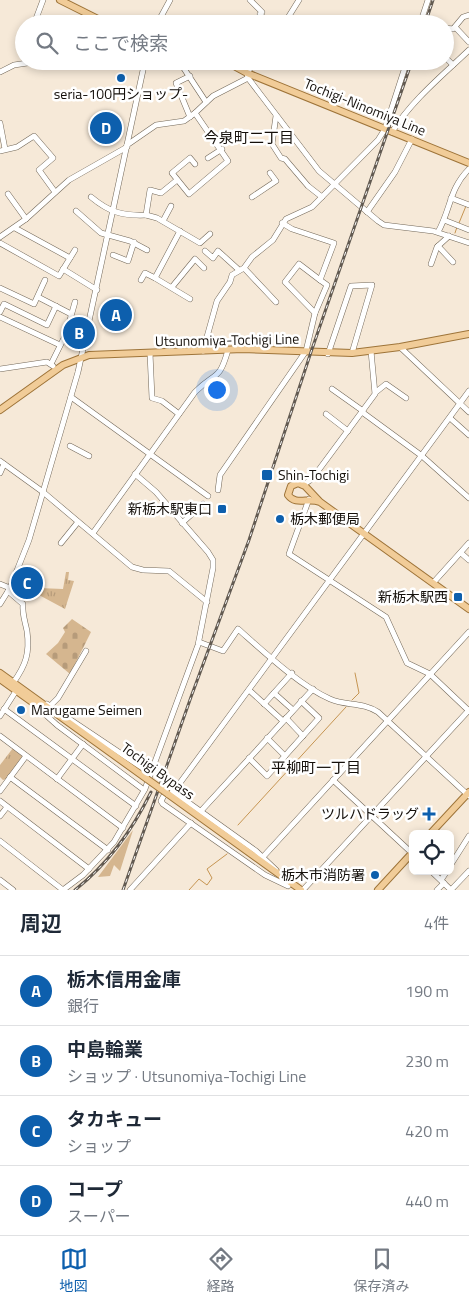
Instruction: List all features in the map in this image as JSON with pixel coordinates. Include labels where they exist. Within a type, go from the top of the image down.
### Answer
[{"type":"main road","points":[[60,0],[90,15]]},
{"type":"main road","name":"Tochigi-Ninomiya Line","points":[[239,70],[247,75],[469,163]]},
{"type":"main road","name":"Utsunomiya-Tochigi Line","points":[[0,410],[70,361],[89,355],[228,350],[306,351],[328,354],[352,353],[400,347],[469,334]]},
{"type":"main road","points":[[320,502],[309,499],[299,502],[289,497],[288,493],[292,484],[302,485],[320,502],[469,609]]},
{"type":"main road","name":"Tochigi Bypass","points":[[0,673],[35,701],[262,859],[302,890]]},
{"type":"main road","name":"Tochigi Bypass","points":[[0,679],[16,691],[35,701]]},
{"type":"main road","name":"Tochigi Bypass","points":[[169,794],[290,888]]},
{"type":"main road","points":[[434,830],[468,794]]},
{"type":"main road","points":[[378,890],[409,856]]},
{"type":"street","points":[[37,15],[43,0]]},
{"type":"street","points":[[162,15],[170,0]]},
{"type":"street","points":[[250,0],[262,12],[261,15]]},
{"type":"street","points":[[290,15],[299,0]]},
{"type":"street","points":[[423,15],[428,0]]},
{"type":"street","points":[[468,14],[455,27],[469,42]]},
{"type":"street","points":[[454,65],[469,50]]},
{"type":"street","points":[[0,72],[15,65]]},
{"type":"street","points":[[0,604],[9,589],[29,540],[82,358],[143,70]]},
{"type":"street","points":[[185,70],[206,102]]},
{"type":"street","points":[[0,237],[26,220],[69,180],[127,146],[156,125],[184,121],[206,102],[247,75],[250,70]]},
{"type":"street","points":[[203,351],[217,301],[230,282],[232,275],[242,269],[252,257],[273,240],[282,223],[312,207],[335,186],[366,150],[378,140],[385,129],[404,70]]},
{"type":"street","points":[[392,132],[400,119],[449,70]]},
{"type":"street","points":[[247,75],[319,171],[366,212],[384,225],[438,232],[469,243]]},
{"type":"street","points":[[190,76],[176,83],[192,115],[222,149],[228,161],[189,194],[172,173],[190,158],[195,164]]},
{"type":"street","points":[[276,116],[272,144],[280,158],[285,159],[308,186],[322,197]]},
{"type":"street","points":[[0,123],[2,150],[17,147],[34,136],[52,158],[39,170],[55,192]]},
{"type":"street","points":[[366,212],[395,172],[412,140]]},
{"type":"street","points":[[208,158],[222,149]]},
{"type":"street","points":[[438,232],[444,220],[455,185],[469,169]]},
{"type":"street","points":[[252,197],[276,181],[270,173]]},
{"type":"street","points":[[146,215],[150,190],[161,193],[176,180]]},
{"type":"street","points":[[8,194],[26,220]]},
{"type":"street","points":[[91,197],[113,212],[128,216],[146,215],[163,221],[200,243],[210,234]]},
{"type":"street","points":[[451,198],[469,205]]},
{"type":"street","points":[[163,221],[171,206]]},
{"type":"street","points":[[76,211],[108,236],[134,242],[148,250]]},
{"type":"street","points":[[444,220],[469,230]]},
{"type":"street","points":[[282,223],[292,229],[334,243],[320,280]]},
{"type":"street","points":[[15,228],[70,258]]},
{"type":"street","points":[[156,278],[180,231]]},
{"type":"street","points":[[430,264],[438,246],[449,236]]},
{"type":"street","points":[[113,255],[128,261],[134,242]]},
{"type":"street","points":[[0,250],[2,244],[59,276],[75,250]]},
{"type":"street","points":[[438,246],[453,262]]},
{"type":"street","points":[[205,251],[214,258],[218,251],[242,269],[276,302]]},
{"type":"street","points":[[172,287],[195,259],[204,268]]},
{"type":"street","points":[[218,490],[217,480],[220,475],[306,351],[316,313],[326,286],[299,264],[285,282],[316,313]]},
{"type":"street","points":[[63,269],[96,290]]},
{"type":"street","points":[[141,280],[145,273],[190,299]]},
{"type":"street","points":[[0,288],[34,304],[45,280]]},
{"type":"street","points":[[328,354],[351,286],[372,285],[352,353]]},
{"type":"street","points":[[38,297],[71,314]]},
{"type":"street","points":[[51,364],[60,345],[75,302]]},
{"type":"street","points":[[0,312],[4,304],[47,325],[56,306]]},
{"type":"street","points":[[0,317],[60,345]]},
{"type":"street","points":[[400,347],[469,412]]},
{"type":"street","points":[[93,533],[195,392],[218,376],[228,350]]},
{"type":"street","points":[[371,351],[376,392]]},
{"type":"street","points":[[150,353],[152,398],[162,401],[179,414]]},
{"type":"street","points":[[0,369],[47,362],[56,370]]},
{"type":"street","points":[[302,485],[312,479],[376,392],[386,384],[406,398]]},
{"type":"street","points":[[332,389],[422,456],[469,498]]},
{"type":"street","points":[[169,794],[249,690],[469,391]]},
{"type":"street","points":[[71,397],[208,496]]},
{"type":"street","points":[[326,414],[348,431]]},
{"type":"street","points":[[450,418],[469,435]]},
{"type":"street","points":[[70,446],[89,456]]},
{"type":"street","points":[[0,473],[2,463],[43,492],[133,568],[168,571],[206,602]]},
{"type":"street","points":[[0,841],[63,890],[89,869],[108,850],[123,828],[144,790],[199,642],[212,558],[156,492],[135,474]]},
{"type":"street","points":[[310,492],[312,479]]},
{"type":"street","points":[[302,890],[469,710],[430,674],[407,663],[386,617],[329,582],[289,554],[303,510],[309,499]]},
{"type":"street","points":[[299,502],[303,510]]},
{"type":"street","points":[[182,524],[202,504]]},
{"type":"street","points":[[61,543],[78,522]]},
{"type":"street","points":[[433,583],[469,543]]},
{"type":"street","points":[[460,553],[469,560]]},
{"type":"street","points":[[0,584],[9,589],[23,604],[22,618],[27,631],[26,664],[13,682]]},
{"type":"street","points":[[199,642],[223,651],[238,629],[313,689],[336,702],[369,707],[388,720],[468,794]]},
{"type":"street","points":[[169,794],[201,810],[246,844],[262,859],[469,632]]},
{"type":"street","points":[[50,706],[58,698],[86,652]]},
{"type":"street","points":[[264,704],[292,673]]},
{"type":"street","points":[[201,810],[313,689]]},
{"type":"street","points":[[249,690],[304,736]]},
{"type":"street","points":[[0,716],[16,691]]},
{"type":"street","points":[[274,693],[293,710]]},
{"type":"street","points":[[35,701],[50,706],[147,778]]},
{"type":"street","points":[[35,701],[43,714],[144,790]]},
{"type":"street","points":[[249,758],[267,776],[286,756],[319,718],[301,701]]},
{"type":"street","points":[[4,709],[136,806]]},
{"type":"street","points":[[0,736],[123,828]]},
{"type":"street","points":[[267,738],[286,756]]},
{"type":"street","points":[[57,779],[83,744]]},
{"type":"street","points":[[0,790],[26,756]]},
{"type":"street","points":[[10,777],[108,850]]},
{"type":"street","points":[[0,780],[5,784]]},
{"type":"street","points":[[333,780],[409,850]]},
{"type":"street","points":[[169,794],[168,788],[162,803],[265,875],[290,888]]},
{"type":"street","points":[[0,801],[89,869]]},
{"type":"street","points":[[0,816],[7,807]]},
{"type":"street","points":[[130,890],[190,823]]},
{"type":"street","points":[[454,860],[469,836]]},
{"type":"street","points":[[435,875],[451,890],[469,871]]},
{"type":"street","points":[[437,890],[445,875]]},
{"type":"street","points":[[0,880],[13,890]]},
{"type":"green space","points":[[66,572],[69,572],[68,580],[74,581],[65,609],[39,595],[39,588],[63,589]]},
{"type":"green space","points":[[72,619],[91,632],[70,674],[46,654],[58,643],[65,632],[63,628]]},
{"type":"green space","points":[[13,748],[22,755],[22,758],[6,779],[3,780],[0,777],[0,765]]},
{"type":"green space","points":[[133,830],[120,871],[114,865],[110,876],[98,877]]},
{"type":"waterway","points":[[459,223],[466,206]]},
{"type":"waterway","points":[[455,233],[457,227]]},
{"type":"waterway","points":[[352,700],[359,693],[355,673]]},
{"type":"waterway","points":[[238,825],[346,707]]},
{"type":"waterway","points":[[189,890],[199,879],[207,885],[212,878],[207,869],[227,854]]},
{"type":"railway","points":[[428,15],[433,0]]},
{"type":"railway","points":[[123,890],[249,540],[311,352],[409,70]]},
{"type":"railway","points":[[75,890],[99,869],[119,846],[151,792]]},
{"type":"place","name":"seria-100円ショップ-","points":[[121,78]]},
{"type":"place","name":"コープ","points":[[106,128]]},
{"type":"place","name":"栃木信用金庫","points":[[116,315]]},
{"type":"place","name":"中島輪業","points":[[79,333]]},
{"type":"place","name":"Shin-Tochigi","points":[[267,475]]},
{"type":"place","name":"新栃木駅東口","points":[[222,509]]},
{"type":"place","name":"栃木郵便局","points":[[280,519]]},
{"type":"place","name":"タカキュー","points":[[27,583]]},
{"type":"place","name":"新栃木駅西","points":[[458,597]]},
{"type":"place","name":"Marugame Seimen","points":[[21,710]]},
{"type":"place","name":"ツルハドラッグ","points":[[429,814]]},
{"type":"place","name":"栃木市消防署","points":[[375,875]]},
{"type":"district","name":"今泉町二丁目","points":[[249,138]]},
{"type":"district","name":"平柳町一丁目","points":[[316,768]]}]
